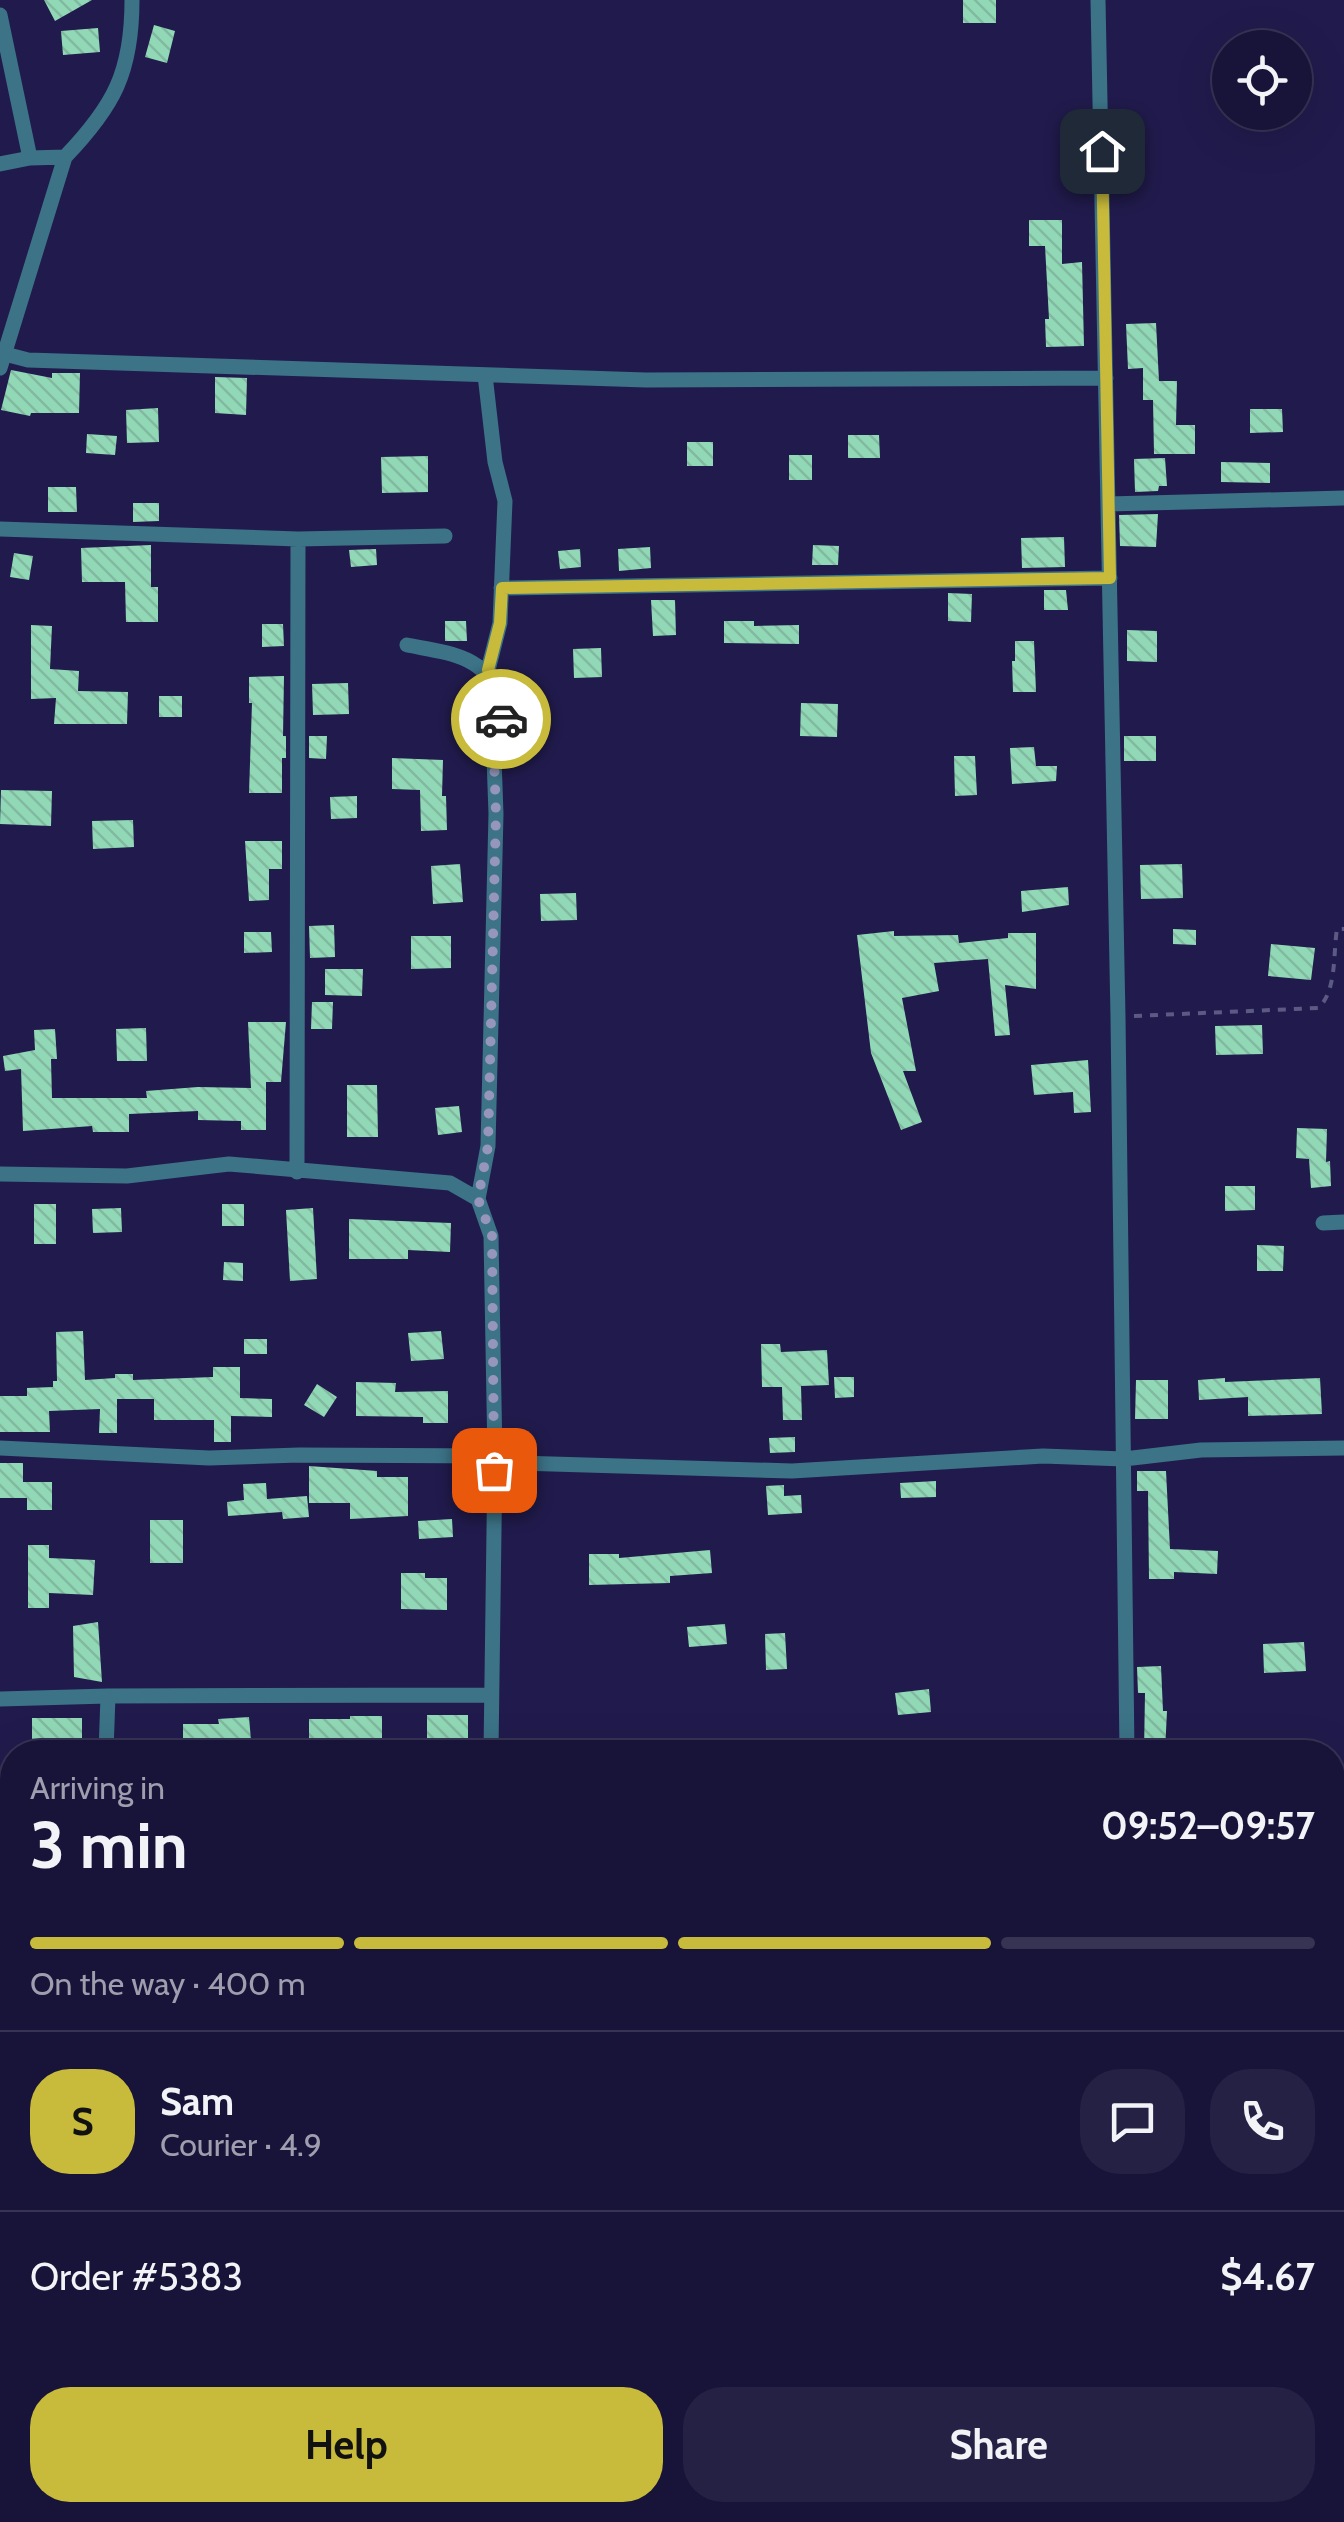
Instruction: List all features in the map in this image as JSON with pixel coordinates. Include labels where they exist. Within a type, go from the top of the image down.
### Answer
[{"type":"street","points":[[132,0],[132,39],[119,85],[97,124],[64,157],[3,361],[646,380],[1106,378]]},
{"type":"street","points":[[1098,0],[1118,1017],[1127,1740]]},
{"type":"street","points":[[0,14],[30,158]]},
{"type":"street","points":[[0,164],[64,157]]},
{"type":"street","points":[[485,374],[495,462],[505,501],[500,623],[488,670]]},
{"type":"street","points":[[1108,504],[1344,498]]},
{"type":"street","points":[[0,529],[298,540],[445,536]]},
{"type":"street","points":[[297,1172],[298,540]]},
{"type":"street","points":[[502,588],[1110,578]]},
{"type":"street","points":[[407,644],[452,653],[488,670],[505,696],[494,758],[488,1146],[478,1199],[492,1236],[495,1456],[491,1740]]},
{"type":"street","points":[[0,1174],[127,1176],[229,1164],[450,1183],[478,1199]]},
{"type":"street","points":[[1323,1223],[1344,1222]]},
{"type":"street","points":[[0,1448],[209,1458],[495,1456],[542,1466],[792,1471],[1042,1456],[1124,1459],[1201,1450],[1344,1448]]},
{"type":"street","points":[[0,1699],[492,1695]]},
{"type":"street","points":[[106,1740],[108,1696]]},
{"type":"path","points":[[1118,1017],[1318,1008],[1327,1000],[1330,989],[1336,929],[1344,929]]},
{"type":"building","points":[[44,0],[92,0],[55,21]]},
{"type":"building","points":[[963,0],[996,0],[996,23],[963,23]]},
{"type":"building","points":[[154,25],[175,31],[167,63],[145,57]]},
{"type":"building","points":[[98,28],[100,52],[63,55],[61,31]]},
{"type":"building","points":[[1116,163],[1139,163],[1139,181],[1116,181]]},
{"type":"building","points":[[1029,220],[1062,220],[1062,264],[1082,262],[1084,346],[1046,347],[1045,319],[1049,319],[1045,246],[1029,246]]},
{"type":"building","points":[[1156,323],[1159,381],[1177,381],[1176,425],[1195,425],[1195,454],[1154,454],[1153,400],[1143,400],[1143,368],[1128,369],[1126,324]]},
{"type":"building","points":[[11,370],[52,378],[52,373],[80,373],[79,413],[30,416],[1,410]]},
{"type":"building","points":[[215,377],[247,378],[246,415],[215,413]]},
{"type":"building","points":[[158,408],[159,442],[127,443],[126,410]]},
{"type":"building","points":[[1250,409],[1282,409],[1283,432],[1250,433]]},
{"type":"building","points":[[87,434],[117,436],[115,455],[86,453]]},
{"type":"building","points":[[848,435],[879,435],[880,458],[848,458]]},
{"type":"building","points":[[687,442],[713,442],[713,466],[687,466]]},
{"type":"building","points":[[789,455],[812,455],[812,480],[789,480]]},
{"type":"building","points":[[428,456],[428,492],[382,493],[381,457]]},
{"type":"building","points":[[1165,458],[1167,486],[1159,486],[1158,491],[1135,492],[1134,459]]},
{"type":"building","points":[[1221,462],[1270,463],[1270,483],[1221,482]]},
{"type":"building","points":[[48,487],[76,487],[77,512],[48,512]]},
{"type":"building","points":[[133,503],[159,503],[159,521],[133,522]]},
{"type":"building","points":[[1158,514],[1156,547],[1120,546],[1119,515]]},
{"type":"building","points":[[1064,537],[1065,567],[1022,568],[1021,538]]},
{"type":"building","points":[[151,545],[151,587],[158,587],[158,622],[126,622],[125,582],[82,582],[81,548]]},
{"type":"building","points":[[813,545],[839,546],[838,565],[812,565]]},
{"type":"building","points":[[650,547],[651,568],[619,571],[618,549]]},
{"type":"building","points":[[376,549],[377,565],[351,567],[349,550]]},
{"type":"building","points":[[580,549],[581,567],[560,569],[558,551]]},
{"type":"building","points":[[14,553],[33,556],[29,580],[10,577]]},
{"type":"building","points":[[1044,590],[1066,590],[1068,610],[1044,610]]},
{"type":"building","points":[[948,593],[972,594],[971,622],[948,621]]},
{"type":"building","points":[[651,600],[675,600],[676,635],[653,636]]},
{"type":"building","points":[[445,621],[466,621],[467,641],[445,641]]},
{"type":"building","points":[[724,621],[754,621],[754,626],[799,625],[799,644],[724,643]]},
{"type":"building","points":[[262,624],[283,624],[284,646],[262,647]]},
{"type":"building","points":[[31,625],[52,626],[50,669],[79,671],[78,691],[128,692],[127,724],[54,724],[56,698],[31,699]]},
{"type":"building","points":[[1127,630],[1157,631],[1157,662],[1127,661]]},
{"type":"building","points":[[1015,641],[1034,641],[1036,692],[1013,692]]},
{"type":"building","points":[[601,648],[602,677],[574,678],[573,649]]},
{"type":"building","points":[[284,676],[286,758],[282,758],[282,793],[249,793],[249,677]]},
{"type":"building","points":[[348,683],[349,714],[313,715],[312,684]]},
{"type":"building","points":[[159,696],[182,696],[182,717],[159,717]]},
{"type":"building","points":[[801,703],[838,704],[837,737],[800,736]]},
{"type":"building","points":[[309,736],[327,736],[326,759],[309,758]]},
{"type":"building","points":[[1124,736],[1156,736],[1156,761],[1124,761]]},
{"type":"building","points":[[1034,747],[1036,766],[1057,766],[1056,781],[1012,784],[1010,748]]},
{"type":"building","points":[[954,756],[975,756],[977,795],[955,796]]},
{"type":"building","points":[[392,758],[443,760],[442,796],[446,796],[447,830],[421,831],[420,790],[392,789]]},
{"type":"building","points":[[1,790],[52,791],[51,826],[0,824]]},
{"type":"building","points":[[357,796],[357,818],[331,819],[330,797]]},
{"type":"building","points":[[133,820],[134,847],[93,849],[92,821]]},
{"type":"building","points":[[245,841],[282,841],[282,869],[269,869],[269,900],[249,901]]},
{"type":"building","points":[[460,864],[463,902],[433,904],[431,866]]},
{"type":"building","points":[[1182,864],[1183,898],[1141,899],[1140,865]]},
{"type":"building","points":[[1068,887],[1069,905],[1022,912],[1021,891]]},
{"type":"building","points":[[576,893],[577,920],[541,921],[540,894]]},
{"type":"building","points":[[334,925],[335,957],[310,958],[309,926]]},
{"type":"building","points":[[1173,929],[1196,930],[1196,945],[1173,944]]},
{"type":"building","points":[[894,931],[894,936],[958,935],[959,943],[1008,938],[1008,933],[1036,933],[1036,989],[1005,985],[1010,1035],[995,1036],[988,959],[934,963],[939,991],[902,998],[916,1071],[903,1071],[922,1122],[901,1130],[871,1053],[857,935]]},
{"type":"building","points":[[244,932],[271,932],[272,952],[244,953]]},
{"type":"building","points":[[411,936],[451,936],[451,968],[411,969]]},
{"type":"building","points":[[1271,944],[1315,948],[1311,980],[1268,976]]},
{"type":"building","points":[[325,969],[363,969],[362,996],[325,995]]},
{"type":"building","points":[[312,1002],[333,1002],[332,1029],[311,1029]]},
{"type":"building","points":[[248,1022],[286,1022],[281,1082],[266,1082],[266,1130],[241,1130],[241,1121],[198,1120],[198,1111],[129,1114],[129,1132],[93,1132],[92,1126],[23,1131],[21,1069],[5,1071],[3,1056],[35,1050],[34,1030],[55,1029],[57,1059],[51,1059],[52,1098],[147,1098],[146,1091],[251,1088]]},
{"type":"building","points":[[1262,1025],[1263,1054],[1216,1055],[1215,1026]]},
{"type":"building","points":[[146,1028],[147,1061],[117,1061],[116,1029]]},
{"type":"building","points":[[1088,1060],[1091,1112],[1074,1113],[1073,1092],[1034,1095],[1031,1065]]},
{"type":"building","points":[[347,1085],[377,1085],[378,1137],[347,1137]]},
{"type":"building","points":[[459,1106],[462,1132],[438,1135],[435,1108]]},
{"type":"building","points":[[1297,1128],[1327,1129],[1326,1162],[1330,1161],[1331,1186],[1311,1188],[1309,1159],[1296,1158]]},
{"type":"building","points":[[1225,1186],[1255,1186],[1255,1210],[1225,1211]]},
{"type":"building","points":[[34,1204],[56,1204],[56,1244],[34,1244]]},
{"type":"building","points":[[222,1204],[244,1204],[244,1226],[222,1226]]},
{"type":"building","points":[[121,1208],[122,1232],[93,1233],[92,1209]]},
{"type":"building","points":[[313,1208],[317,1279],[290,1281],[286,1210]]},
{"type":"building","points":[[349,1219],[451,1223],[450,1252],[408,1250],[408,1259],[349,1259]]},
{"type":"building","points":[[1257,1245],[1284,1246],[1283,1271],[1257,1271]]},
{"type":"building","points":[[224,1262],[243,1263],[243,1281],[223,1280]]},
{"type":"building","points":[[83,1331],[85,1380],[115,1378],[115,1374],[133,1374],[133,1380],[213,1377],[213,1367],[240,1367],[240,1398],[272,1399],[272,1417],[231,1416],[231,1442],[214,1442],[214,1420],[154,1420],[154,1399],[117,1399],[117,1433],[99,1433],[100,1409],[49,1411],[50,1432],[0,1432],[0,1396],[27,1396],[27,1388],[53,1387],[53,1381],[57,1381],[56,1332]]},
{"type":"building","points":[[441,1331],[444,1359],[411,1361],[408,1333]]},
{"type":"building","points":[[244,1339],[267,1339],[267,1354],[244,1354]]},
{"type":"building","points":[[761,1344],[780,1344],[781,1352],[827,1350],[829,1385],[801,1386],[802,1420],[783,1420],[782,1387],[762,1387]]},
{"type":"building","points":[[834,1377],[854,1377],[854,1397],[835,1398]]},
{"type":"building","points":[[1225,1378],[1225,1382],[1320,1378],[1322,1414],[1248,1416],[1248,1397],[1199,1400],[1198,1380]]},
{"type":"building","points":[[1136,1380],[1168,1380],[1168,1419],[1135,1419]]},
{"type":"building","points":[[356,1382],[396,1383],[395,1392],[448,1391],[448,1423],[423,1423],[423,1417],[356,1416]]},
{"type":"building","points":[[317,1384],[337,1397],[324,1417],[304,1405]]},
{"type":"building","points":[[795,1437],[795,1452],[770,1453],[769,1438]]},
{"type":"building","points":[[0,1463],[23,1463],[23,1482],[52,1482],[52,1510],[27,1510],[27,1498],[0,1498]]},
{"type":"building","points":[[309,1466],[377,1471],[377,1477],[408,1477],[408,1516],[350,1519],[350,1503],[309,1503]]},
{"type":"building","points":[[1137,1471],[1166,1471],[1170,1549],[1218,1551],[1217,1574],[1174,1572],[1174,1579],[1149,1579],[1148,1491],[1137,1491]]},
{"type":"building","points":[[936,1481],[936,1497],[901,1498],[900,1483]]},
{"type":"building","points":[[266,1483],[267,1499],[307,1496],[309,1517],[283,1519],[282,1512],[228,1516],[227,1502],[244,1500],[243,1484]]},
{"type":"building","points":[[784,1485],[784,1496],[801,1495],[802,1513],[768,1515],[766,1486]]},
{"type":"building","points":[[452,1519],[453,1537],[419,1539],[418,1521]]},
{"type":"building","points":[[150,1520],[183,1520],[183,1563],[150,1563]]},
{"type":"building","points":[[28,1545],[49,1545],[49,1558],[95,1560],[93,1595],[49,1593],[49,1608],[28,1608]]},
{"type":"building","points":[[710,1550],[712,1573],[670,1576],[670,1583],[589,1585],[589,1554],[619,1554],[619,1558]]},
{"type":"building","points":[[401,1573],[447,1578],[447,1610],[401,1609]]},
{"type":"building","points":[[98,1622],[102,1682],[74,1677],[73,1626]]},
{"type":"building","points":[[725,1624],[727,1644],[689,1647],[687,1627]]},
{"type":"building","points":[[785,1633],[787,1669],[766,1670],[765,1634]]},
{"type":"building","points":[[1304,1642],[1306,1671],[1264,1673],[1263,1644]]},
{"type":"building","points":[[1161,1666],[1163,1711],[1167,1711],[1166,1740],[1144,1740],[1145,1693],[1138,1693],[1137,1667]]},
{"type":"building","points":[[929,1689],[931,1712],[898,1715],[895,1693]]},
{"type":"building","points":[[427,1715],[468,1715],[468,1740],[427,1740]]},
{"type":"building","points":[[382,1716],[382,1740],[309,1740],[309,1719]]},
{"type":"building","points":[[249,1717],[251,1740],[183,1740],[183,1724],[219,1724],[218,1719]]},
{"type":"building","points":[[32,1718],[82,1718],[82,1740],[32,1740]]},
{"type":"way so far","points":[[494,1470],[492,1236],[478,1199],[488,1146],[494,758],[501,719]]},
{"type":"route","points":[[501,719],[505,696],[488,670],[500,623],[502,588],[1110,578],[1102,151]]}]
